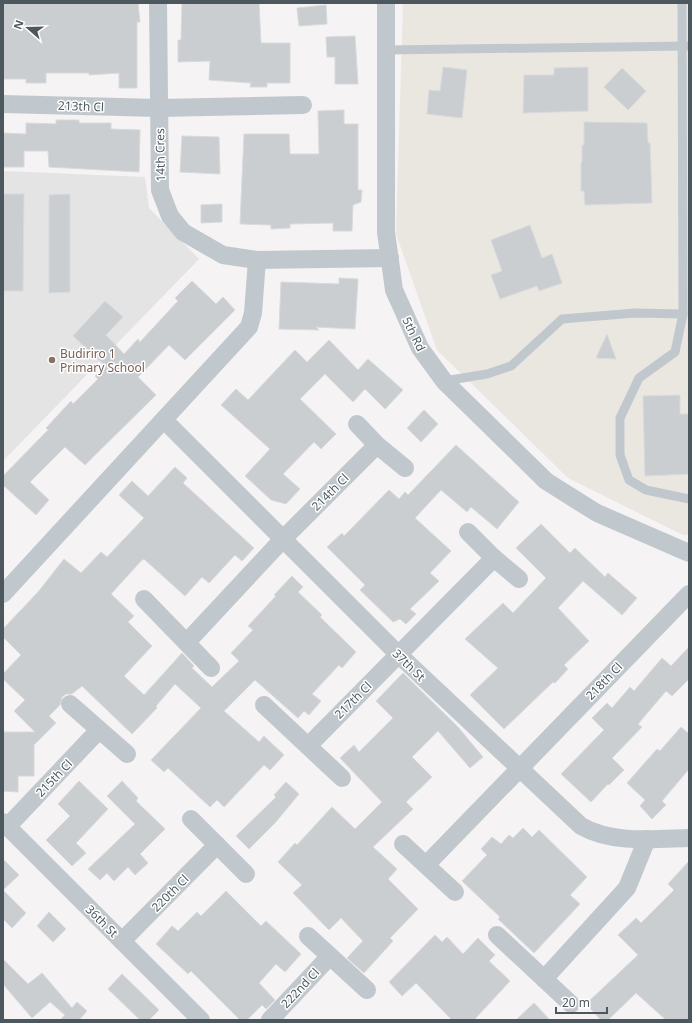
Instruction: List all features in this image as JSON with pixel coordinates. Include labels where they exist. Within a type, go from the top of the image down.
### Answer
[{"type":"street","name":"14th Cres","points":[[158,3],[160,190],[170,216],[183,232],[222,255],[257,260],[390,258]]},
{"type":"street","name":"5th Rd","points":[[386,3],[386,232],[394,290],[420,348],[444,381],[546,481],[597,512],[689,553]]},
{"type":"street","name":"213th Cl","points":[[3,104],[159,108],[304,105]]},
{"type":"street","points":[[3,594],[249,327],[253,313],[257,260]]},
{"type":"street","name":"37th St","points":[[164,420],[398,654],[581,826],[593,833],[607,836],[647,839],[689,838]]},
{"type":"street","points":[[357,424],[377,445],[405,468]]},
{"type":"street","name":"214th Cl","points":[[187,642],[283,539],[377,445]]},
{"type":"street","points":[[468,532],[494,558],[519,579]]},
{"type":"street","name":"217th Cl","points":[[308,746],[494,558]]},
{"type":"street","name":"218th Cl","points":[[426,865],[518,768],[689,594]]},
{"type":"street","points":[[144,600],[211,668]]},
{"type":"street","points":[[70,704],[127,754]]},
{"type":"street","points":[[264,705],[342,778]]},
{"type":"street","name":"215th Cl","points":[[5,824],[99,730]]},
{"type":"street","points":[[191,819],[246,874]]},
{"type":"street","name":"36th St","points":[[5,824],[201,1020]]},
{"type":"street","points":[[544,979],[627,888],[647,839]]},
{"type":"street","points":[[403,844],[455,892]]},
{"type":"street","name":"220th Cl","points":[[122,941],[217,845]]},
{"type":"street","points":[[497,935],[571,1004]]},
{"type":"street","points":[[308,936],[367,990]]},
{"type":"street","name":"222nd Cl","points":[[270,1020],[330,956]]},
{"type":"lane","points":[[682,3],[686,46],[682,314],[675,352],[639,378],[620,418],[620,455],[629,480],[646,490],[689,499]]},
{"type":"lane","points":[[386,50],[686,46]]},
{"type":"lane","points":[[444,381],[487,374],[511,366],[562,319],[635,313],[682,314]]},
{"type":"shaded area","points":[[403,3],[689,3],[689,535],[683,535],[568,478],[437,350],[396,234]]},
{"type":"shaded area","name":"Budiriro 1 Primary School","points":[[3,171],[145,177],[149,208],[199,259],[3,461]]},
{"type":"building","points":[[3,3],[138,3],[140,22],[137,22],[137,88],[119,88],[119,73],[89,75],[89,73],[46,73],[46,83],[26,83],[26,79],[3,79]]},
{"type":"building","points":[[182,3],[259,3],[261,43],[290,43],[290,83],[267,83],[267,87],[250,87],[251,83],[209,80],[210,61],[178,62],[178,40],[181,40]]},
{"type":"building","points":[[326,5],[327,24],[299,26],[297,8]]},
{"type":"building","points":[[355,36],[358,84],[335,84],[335,57],[327,57],[326,37]]},
{"type":"building","points":[[443,67],[467,70],[462,118],[427,114],[429,90],[440,91]]},
{"type":"building","points":[[588,67],[588,111],[523,113],[524,75],[554,75],[554,68]]},
{"type":"building","points":[[622,68],[646,91],[628,110],[604,87]]},
{"type":"building","points":[[344,110],[344,124],[358,124],[358,190],[362,190],[361,202],[353,205],[352,231],[333,231],[333,223],[290,224],[290,228],[271,229],[271,225],[240,224],[244,134],[289,134],[290,154],[319,154],[318,111]]},
{"type":"building","points":[[56,120],[79,120],[79,123],[111,123],[111,129],[140,130],[139,172],[49,167],[48,151],[24,151],[24,167],[3,167],[3,133],[26,134],[26,123],[56,124]]},
{"type":"building","points":[[584,122],[647,123],[648,143],[650,143],[652,203],[585,205],[584,191],[581,191],[581,163],[582,145],[584,145]]},
{"type":"building","points":[[182,136],[219,137],[220,174],[180,172]]},
{"type":"building","points":[[3,194],[24,194],[23,291],[3,291]]},
{"type":"building","points":[[70,194],[70,292],[49,293],[49,195]]},
{"type":"building","points":[[222,204],[222,222],[201,223],[201,205]]},
{"type":"building","points":[[530,225],[542,258],[552,254],[562,283],[539,291],[537,286],[500,299],[491,275],[502,271],[491,240]]},
{"type":"building","points":[[339,278],[358,279],[355,329],[316,327],[319,330],[279,329],[281,282],[339,284]]},
{"type":"building","points":[[192,281],[216,304],[223,297],[235,310],[185,360],[169,345],[138,377],[156,395],[85,465],[65,447],[30,482],[49,500],[36,515],[3,485],[3,476],[48,430],[46,428],[71,401],[73,404],[98,379],[95,376],[105,366],[73,336],[105,301],[123,317],[106,335],[124,354],[138,339],[140,342],[178,301],[175,298]]},
{"type":"building","points":[[607,334],[616,359],[596,358]]},
{"type":"building","points":[[329,340],[358,370],[368,359],[403,390],[385,409],[365,389],[353,402],[325,374],[300,399],[336,434],[321,449],[314,442],[283,474],[300,489],[286,504],[271,500],[245,476],[270,449],[221,405],[236,389],[248,400],[295,350],[307,362]]},
{"type":"building","points":[[680,395],[680,414],[689,414],[689,474],[645,476],[643,396]]},
{"type":"building","points":[[424,410],[438,424],[421,442],[407,428]]},
{"type":"building","points":[[456,445],[519,502],[497,529],[471,507],[467,512],[441,490],[415,518],[451,551],[430,573],[439,581],[410,609],[416,614],[406,624],[400,619],[393,622],[360,590],[365,585],[327,547],[342,533],[344,536],[389,490],[399,499],[405,492],[408,495]]},
{"type":"building","points":[[175,467],[187,478],[183,483],[254,548],[242,561],[235,555],[209,583],[202,577],[185,596],[144,559],[141,561],[111,594],[134,616],[128,622],[152,646],[124,676],[144,695],[182,653],[194,666],[192,668],[212,687],[239,661],[231,653],[253,630],[248,626],[276,596],[274,595],[292,576],[303,587],[298,592],[322,615],[320,617],[356,652],[342,668],[339,665],[312,694],[321,701],[309,715],[304,711],[298,718],[255,680],[224,711],[259,742],[264,736],[284,755],[270,770],[264,765],[224,807],[217,800],[210,807],[168,768],[164,772],[151,760],[201,708],[175,684],[156,706],[157,708],[132,734],[82,686],[72,694],[66,694],[62,697],[60,705],[49,716],[56,723],[34,745],[34,776],[18,776],[18,792],[3,791],[3,732],[35,732],[14,711],[25,700],[3,679],[3,674],[21,655],[3,637],[3,629],[38,592],[64,559],[81,573],[101,552],[107,557],[144,518],[119,495],[132,481],[148,496]]},
{"type":"building","points":[[541,524],[570,553],[575,548],[605,577],[608,573],[637,598],[622,615],[583,581],[558,608],[589,641],[564,665],[568,669],[555,683],[553,682],[504,729],[470,695],[498,668],[465,639],[503,603],[513,613],[546,578],[516,548]]},
{"type":"building","points":[[689,647],[689,679],[672,696],[666,691],[638,724],[642,727],[612,758],[624,770],[591,802],[561,774],[604,730],[592,718],[607,703],[612,708],[630,687],[634,691],[662,658],[671,666]]},
{"type":"building","points":[[403,673],[458,727],[483,757],[470,768],[438,731],[412,757],[432,777],[406,802],[413,809],[373,847],[397,869],[388,879],[418,909],[390,938],[393,941],[364,973],[347,958],[363,941],[341,918],[329,930],[293,893],[302,885],[278,862],[295,843],[297,845],[332,807],[355,829],[382,802],[340,758],[354,745],[359,752],[393,718],[376,701]]},
{"type":"building","points":[[681,727],[689,734],[689,769],[662,801],[666,805],[652,819],[640,806],[645,800],[627,783],[657,749],[660,751]]},
{"type":"building","points":[[79,781],[108,809],[76,843],[86,853],[72,866],[46,840],[70,816],[58,804]]},
{"type":"building","points":[[122,781],[138,798],[136,801],[165,829],[140,854],[148,863],[135,875],[128,867],[114,881],[107,873],[100,880],[88,869],[135,824],[107,796]]},
{"type":"building","points":[[286,782],[299,794],[275,823],[249,849],[236,836],[276,797],[274,795]]},
{"type":"building","points":[[523,828],[532,837],[539,830],[587,877],[570,895],[580,904],[534,953],[498,919],[500,917],[462,881],[487,855],[481,849],[492,837],[501,844],[509,835],[513,838]]},
{"type":"building","points":[[3,859],[19,875],[3,890]]},
{"type":"building","points":[[689,861],[689,1020],[666,1020],[636,993],[608,1020],[601,1020],[586,1004],[638,955],[618,935],[636,918],[641,923],[674,890],[668,884]]},
{"type":"building","points":[[3,890],[26,913],[12,928],[3,919]]},
{"type":"building","points":[[226,891],[261,926],[266,921],[301,954],[285,972],[276,964],[259,983],[275,1000],[266,1009],[262,1005],[247,1020],[240,1020],[191,971],[188,974],[156,944],[172,926],[178,931],[197,912],[201,916]]},
{"type":"building","points":[[49,912],[66,929],[53,942],[37,926]]},
{"type":"building","points":[[435,935],[442,942],[447,937],[463,954],[478,938],[495,955],[489,961],[510,981],[474,1020],[452,1020],[416,983],[402,996],[389,982]]},
{"type":"building","points":[[3,959],[28,984],[42,973],[72,1008],[77,1002],[87,1011],[79,1020],[60,1020],[65,1015],[50,1002],[32,1018],[3,984]]},
{"type":"building","points":[[122,974],[159,1010],[149,1020],[140,1020],[108,989]]},
{"type":"building","points":[[534,1003],[550,1020],[516,1020]]},
{"type":"place","name":"Budiriro 1 Primary School","points":[[52,360]]}]
